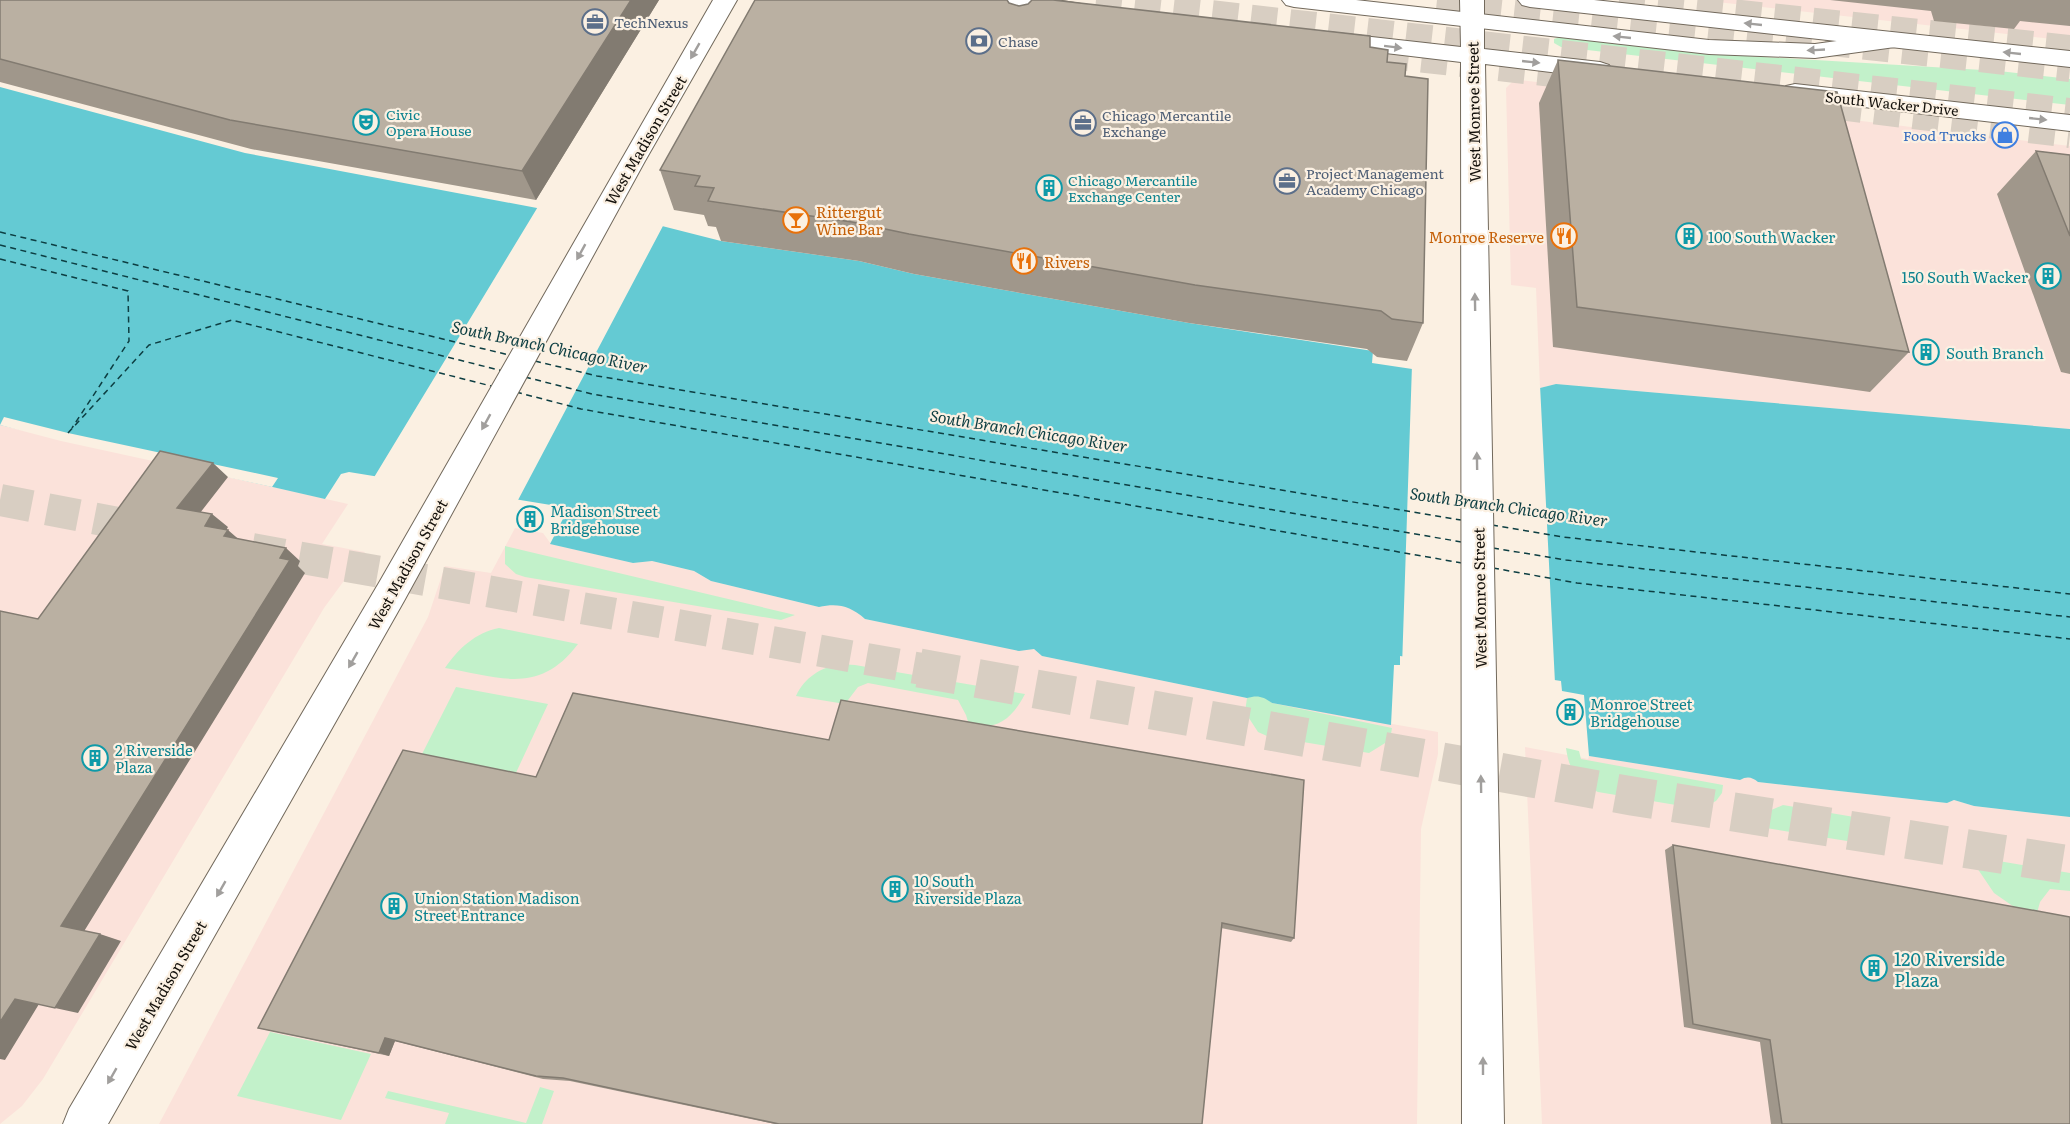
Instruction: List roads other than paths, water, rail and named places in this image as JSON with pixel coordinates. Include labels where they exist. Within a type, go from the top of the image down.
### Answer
[{"type":"main road","name":"West Madison Street","points":[[84,1124],[250,839],[724,0]]},
{"type":"main road","points":[[999,0],[1097,12]]},
{"type":"main road","points":[[1294,0],[1472,10],[1709,46],[1815,51],[1895,40]]},
{"type":"main road","points":[[1530,0],[2070,59]]},
{"type":"main road","name":"West Monroe Street","points":[[1472,10],[1483,1124]]},
{"type":"main road","points":[[1309,37],[1625,73]]},
{"type":"main road","name":"South Wacker Drive","points":[[1778,90],[2070,123]]},
{"type":"water","name":"South Branch Chicago River","points":[[0,87],[245,153],[537,208],[662,226],[721,241],[859,261],[914,274],[1189,323],[1373,351],[1372,363],[1540,388],[1556,384],[2070,429],[2070,817],[1974,806],[1954,800],[1947,803],[1758,782],[1749,778],[1740,780],[1589,756],[1584,695],[1562,691],[1561,681],[1400,656],[1400,665],[1394,665],[1391,725],[1272,703],[1260,697],[1247,698],[1042,656],[1034,649],[1019,651],[865,619],[843,607],[832,605],[819,607],[711,581],[694,571],[652,561],[633,563],[550,544],[566,513],[563,507],[349,472],[341,474],[325,499],[0,425]]},
{"type":"tunnel","points":[[1096,0],[2070,111]]},
{"type":"tunnel","points":[[1437,0],[2070,69]]},
{"type":"tunnel","points":[[1619,0],[2070,48]]},
{"type":"tunnel","points":[[1344,51],[1597,79]]},
{"type":"tunnel","points":[[1797,102],[2070,135]]},
{"type":"tunnel","points":[[0,500],[154,530]]},
{"type":"tunnel","points":[[252,549],[928,670]]},
{"type":"tunnel","points":[[919,668],[1632,796],[2070,865]]},
{"type":"place","name":"TechNexus","points":[[595,22]]},
{"type":"place","name":"Chase","points":[[979,41]]},
{"type":"place","name":"Civic Opera House","points":[[366,122]]},
{"type":"place","name":"Chicago Mercantile Exchange","points":[[1083,123]]},
{"type":"place","name":"Food Trucks","points":[[2005,135]]},
{"type":"place","name":"Project Management Academy Chicago","points":[[1287,181]]},
{"type":"place","name":"Chicago Mercantile Exchange Center","points":[[1049,188]]},
{"type":"place","name":"Rittergut Wine Bar","points":[[796,220]]},
{"type":"place","name":"Monroe Reserve","points":[[1564,236]]},
{"type":"place","name":"100 South Wacker","points":[[1689,236]]},
{"type":"place","name":"Rivers","points":[[1024,261]]},
{"type":"place","name":"150 South Wacker","points":[[2048,276]]},
{"type":"place","name":"South Branch","points":[[1926,352]]},
{"type":"place","name":"Madison Street Bridgehouse","points":[[530,519]]},
{"type":"place","name":"Monroe Street Bridgehouse","points":[[1570,712]]},
{"type":"place","name":"2 Riverside Plaza","points":[[95,758]]},
{"type":"place","name":"10 South Riverside Plaza","points":[[895,889]]},
{"type":"place","name":"Union Station Madison Street Entrance","points":[[394,906]]},
{"type":"place","name":"120 Riverside Plaza","points":[[1874,968]]}]
